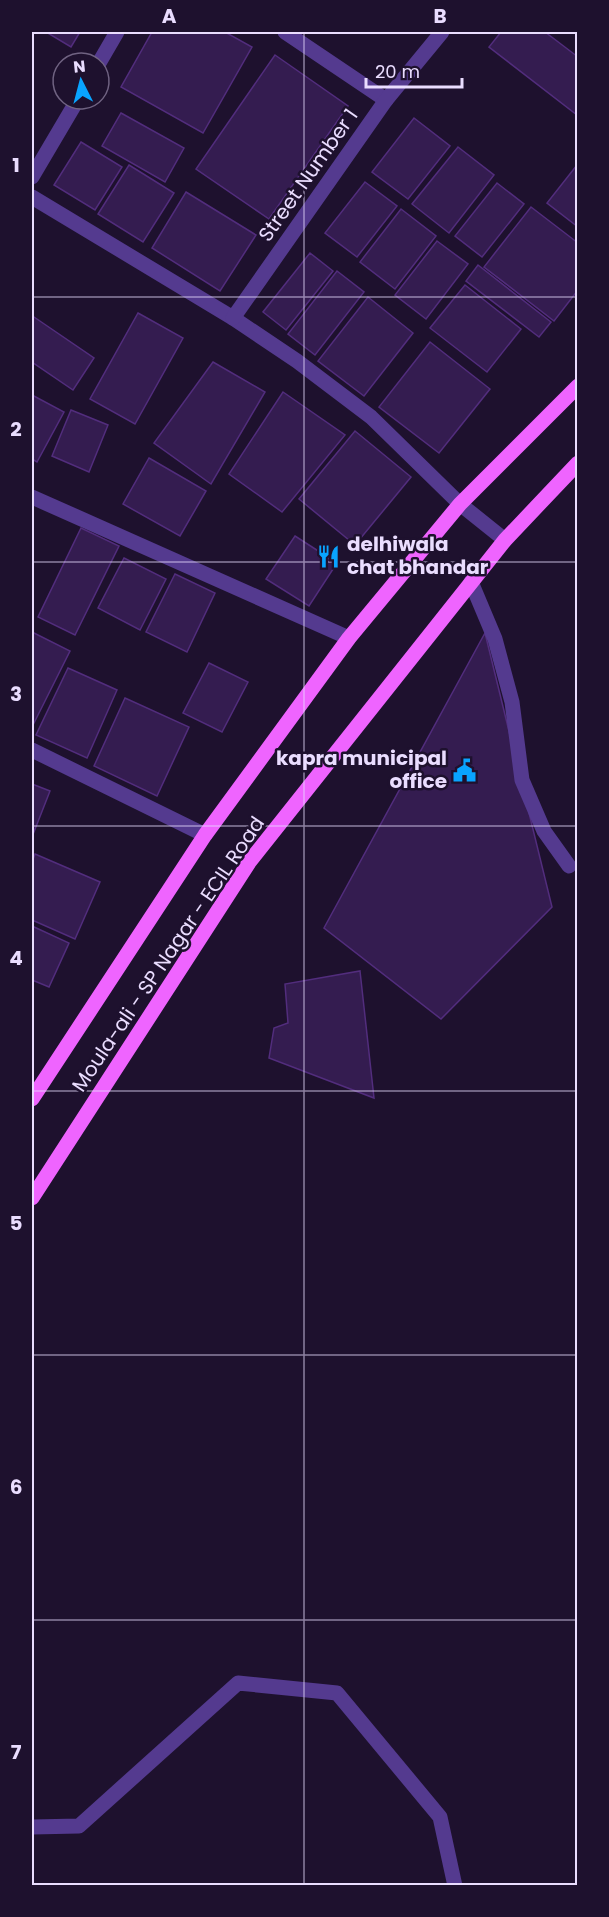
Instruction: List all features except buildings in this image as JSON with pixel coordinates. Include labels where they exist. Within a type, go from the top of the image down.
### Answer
[{"type":"main road","name":"Moula-ali - SP Nagar - ECIL Road","points":[[32,1099],[206,835],[349,638],[460,504],[578,386]]},
{"type":"main road","name":"Moula-ali - SP Nagar - ECIL Road","points":[[32,1198],[250,861],[505,540],[578,463]]},
{"type":"street","points":[[106,51],[117,32]]},
{"type":"street","points":[[285,32],[386,100]]},
{"type":"street","name":"Street Number 1","points":[[233,318],[386,100],[442,32]]},
{"type":"street","points":[[32,177],[71,111]]},
{"type":"street","points":[[32,197],[233,318],[297,362],[371,417],[460,504],[505,540]]},
{"type":"street","points":[[32,497],[349,638]]},
{"type":"street","points":[[471,582],[495,639],[512,702],[522,780],[544,831],[569,866]]},
{"type":"street","points":[[32,750],[206,835]]},
{"type":"street","points":[[32,1827],[79,1826],[237,1683],[337,1693],[440,1817],[455,1886]]},
{"type":"place","name":"delhiwala chat bhandar","points":[[329,556]]},
{"type":"place","name":"kapra municipal office","points":[[465,770]]}]
